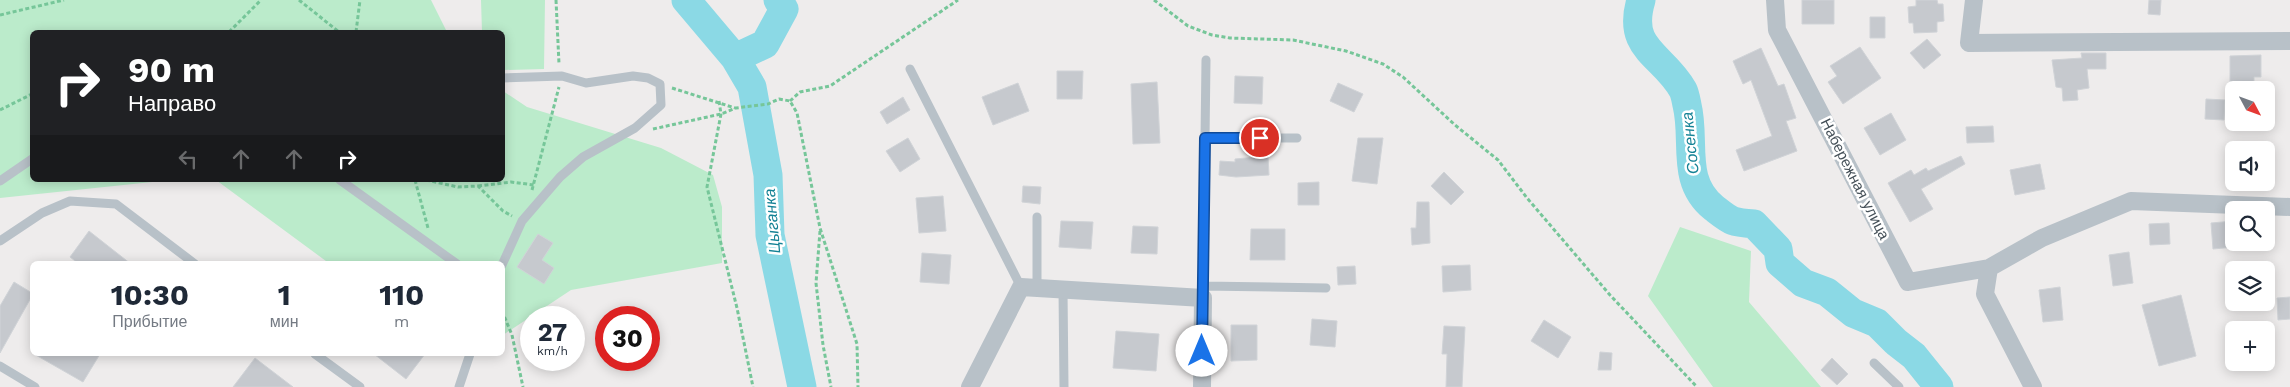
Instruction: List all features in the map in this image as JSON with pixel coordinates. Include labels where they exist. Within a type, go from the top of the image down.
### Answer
[{"type":"street","name":"Набережная улица","points":[[1775,0],[1777,30],[1908,282],[1989,268]]},
{"type":"street","points":[[1974,0],[1969,43],[2290,41]]},
{"type":"street","points":[[2033,387],[1985,294],[1989,268],[2042,238],[2131,201],[2290,207]]},
{"type":"street","points":[[970,387],[1029,288],[1203,292],[1202,387]]},
{"type":"lane","points":[[1206,60],[1203,292],[1326,288]]},
{"type":"lane","points":[[910,70],[1029,288]]},
{"type":"lane","points":[[504,261],[522,222],[560,177],[583,157],[635,128],[661,105],[660,84],[648,78],[633,76],[586,83],[562,76],[505,78]]},
{"type":"lane","points":[[1205,138],[1297,138]]},
{"type":"lane","points":[[0,181],[30,160]]},
{"type":"lane","points":[[343,182],[453,261]]},
{"type":"lane","points":[[0,241],[42,213],[70,201],[116,204],[191,261]]},
{"type":"lane","points":[[1029,288],[1038,216]]},
{"type":"lane","points":[[1063,290],[1064,387]]},
{"type":"lane","points":[[318,356],[360,387]]},
{"type":"lane","points":[[459,387],[469,356]]},
{"type":"lane","points":[[1874,363],[1900,387]]},
{"type":"lane","points":[[0,366],[35,387]]},
{"type":"path","points":[[0,14],[64,0]]},
{"type":"path","points":[[231,30],[260,0]]},
{"type":"path","points":[[299,0],[336,30]]},
{"type":"path","points":[[356,30],[360,0]]},
{"type":"path","points":[[533,185],[562,76],[559,64],[556,0]]},
{"type":"path","points":[[790,101],[800,92],[830,86],[958,0]]},
{"type":"path","points":[[1154,0],[1188,26],[1212,35],[1230,38],[1293,40],[1346,50],[1383,64],[1403,77],[1455,125],[1498,160],[1527,198],[1610,295],[1697,387]]},
{"type":"path","points":[[660,84],[719,101],[736,108]]},
{"type":"path","points":[[0,110],[30,95]]},
{"type":"path","points":[[635,128],[648,130],[721,114],[736,108],[768,104],[779,99],[790,101],[797,112],[820,228],[857,344],[858,387]]},
{"type":"path","points":[[719,101],[721,114],[707,186],[738,308],[753,387]]},
{"type":"path","points":[[435,182],[458,187],[511,182],[533,185],[560,177]]},
{"type":"path","points":[[416,182],[432,246]]},
{"type":"path","points":[[478,186],[503,212],[522,222]]},
{"type":"path","points":[[820,228],[816,283],[823,345],[831,387]]},
{"type":"path","points":[[505,318],[512,335],[523,387]]},
{"type":"green space","points":[[0,0],[431,0],[446,30],[30,30],[30,182],[152,182],[0,198]]},
{"type":"green space","points":[[481,0],[545,0],[544,69],[505,70],[505,30],[482,30]]},
{"type":"green space","points":[[505,92],[527,107],[661,148],[713,175],[722,207],[722,263],[571,290],[547,306],[520,306],[520,324],[505,334],[505,261],[326,261],[219,182],[505,182]]},
{"type":"green space","points":[[1680,227],[1751,251],[1749,302],[1821,387],[1713,387],[1648,296]]},
{"type":"building","points":[[1802,0],[1834,0],[1834,24],[1802,24]]},
{"type":"building","points":[[1916,0],[1937,0],[1938,4],[1943,4],[1944,21],[1937,22],[1937,32],[1914,33],[1913,23],[1909,23],[1908,7],[1916,6]]},
{"type":"building","points":[[2149,0],[2161,0],[2160,15],[2148,14]]},
{"type":"building","points":[[1870,17],[1885,17],[1885,38],[1870,38]]},
{"type":"building","points":[[1927,39],[1941,55],[1924,69],[1910,53]]},
{"type":"building","points":[[1860,47],[1881,78],[1843,104],[1828,82],[1837,76],[1830,66]]},
{"type":"building","points":[[1761,48],[1778,86],[1784,84],[1796,118],[1786,121],[1797,151],[1744,171],[1736,150],[1772,136],[1751,80],[1743,84],[1733,61]]},
{"type":"building","points":[[2081,53],[2106,53],[2106,69],[2087,69],[2089,88],[2077,90],[2078,100],[2063,101],[2062,88],[2056,87],[2052,60],[2082,58]]},
{"type":"building","points":[[2261,55],[2261,77],[2254,77],[2254,81],[2230,81],[2230,56]]},
{"type":"building","points":[[1057,71],[1083,71],[1082,99],[1057,99]]},
{"type":"building","points":[[1235,76],[1263,77],[1262,104],[1234,103]]},
{"type":"building","points":[[1157,82],[1160,143],[1133,144],[1131,84]]},
{"type":"building","points":[[1018,83],[1029,111],[993,125],[982,97]]},
{"type":"building","points":[[1338,83],[1363,94],[1354,112],[1330,101]]},
{"type":"building","points":[[903,97],[910,110],[887,124],[880,112]]},
{"type":"building","points":[[2206,99],[2225,100],[2224,120],[2205,119]]},
{"type":"building","points":[[1891,113],[1906,140],[1880,155],[1864,128]]},
{"type":"building","points":[[1993,126],[1994,142],[1967,143],[1966,127]]},
{"type":"building","points":[[908,138],[920,159],[900,172],[886,151]]},
{"type":"building","points":[[1358,138],[1383,138],[1377,184],[1352,181]]},
{"type":"building","points":[[1268,156],[1269,175],[1236,177],[1219,175],[1220,161],[1235,162],[1235,159]]},
{"type":"building","points":[[1961,156],[1965,164],[1921,189],[1933,209],[1910,222],[1888,183],[1911,170],[1914,175],[1926,168],[1928,171]]},
{"type":"building","points":[[2040,164],[2045,189],[2015,195],[2010,170]]},
{"type":"building","points":[[1444,172],[1464,192],[1451,205],[1431,186]]},
{"type":"building","points":[[1319,182],[1319,205],[1298,205],[1298,183]]},
{"type":"building","points":[[1023,186],[1041,187],[1040,204],[1022,202]]},
{"type":"building","points":[[943,196],[946,231],[919,233],[916,198]]},
{"type":"building","points":[[1417,202],[1429,202],[1430,243],[1412,245],[1411,228],[1416,228]]},
{"type":"building","points":[[1061,221],[1093,222],[1091,249],[1059,247]]},
{"type":"building","points":[[2225,222],[2225,248],[2213,249],[2211,223]]},
{"type":"building","points":[[2169,223],[2170,244],[2150,245],[2149,224]]},
{"type":"building","points":[[1133,226],[1158,227],[1157,254],[1131,253]]},
{"type":"building","points":[[1251,229],[1285,229],[1285,260],[1250,260]]},
{"type":"building","points":[[89,231],[127,261],[75,261],[70,257]]},
{"type":"building","points":[[538,234],[553,243],[542,260],[554,268],[544,284],[517,267]]},
{"type":"building","points":[[2129,252],[2133,283],[2113,286],[2109,255]]},
{"type":"building","points":[[922,253],[951,255],[949,284],[920,282]]},
{"type":"building","points":[[1470,265],[1471,290],[1443,292],[1442,266]]},
{"type":"building","points":[[1355,266],[1356,284],[1338,285],[1337,267]]},
{"type":"building","points":[[14,282],[30,292],[30,300],[0,353],[0,306]]},
{"type":"building","points":[[2060,287],[2063,320],[2043,322],[2039,290]]},
{"type":"building","points":[[2181,295],[2196,356],[2159,366],[2142,305]]},
{"type":"building","points":[[2290,297],[2290,319],[2278,320],[2277,298]]},
{"type":"building","points":[[1312,319],[1337,321],[1335,347],[1310,345]]},
{"type":"building","points":[[1544,320],[1571,337],[1558,358],[1531,341]]},
{"type":"building","points":[[1231,325],[1257,325],[1257,360],[1231,361]]},
{"type":"building","points":[[1444,326],[1465,327],[1462,387],[1446,387],[1447,354],[1442,354]]},
{"type":"building","points":[[1116,331],[1159,334],[1156,371],[1113,368]]},
{"type":"building","points":[[1600,352],[1612,353],[1611,370],[1598,370]]},
{"type":"building","points":[[38,356],[99,356],[83,382]]},
{"type":"building","points":[[377,356],[423,356],[406,379]]},
{"type":"building","points":[[255,358],[293,387],[233,387]]},
{"type":"building","points":[[1832,358],[1848,374],[1837,385],[1821,370]]},
{"type":"waterway","name":"Сосенка","points":[[686,0],[735,58],[765,44],[784,9],[778,0]]},
{"type":"waterway","name":"Сосенка","points":[[1641,0],[1638,30],[1642,41],[1675,78],[1684,93],[1689,119],[1693,173],[1703,197],[1729,219],[1736,222],[1754,224],[1778,249],[1780,263],[1803,283],[1827,292],[1853,313],[1877,323],[1896,342],[1914,356],[1939,387]]},
{"type":"waterway","name":"Цыганка","points":[[735,58],[752,87],[768,175],[770,235],[802,387]]},
{"type":"route","points":[[1202,351],[1205,138],[1260,138]]}]
